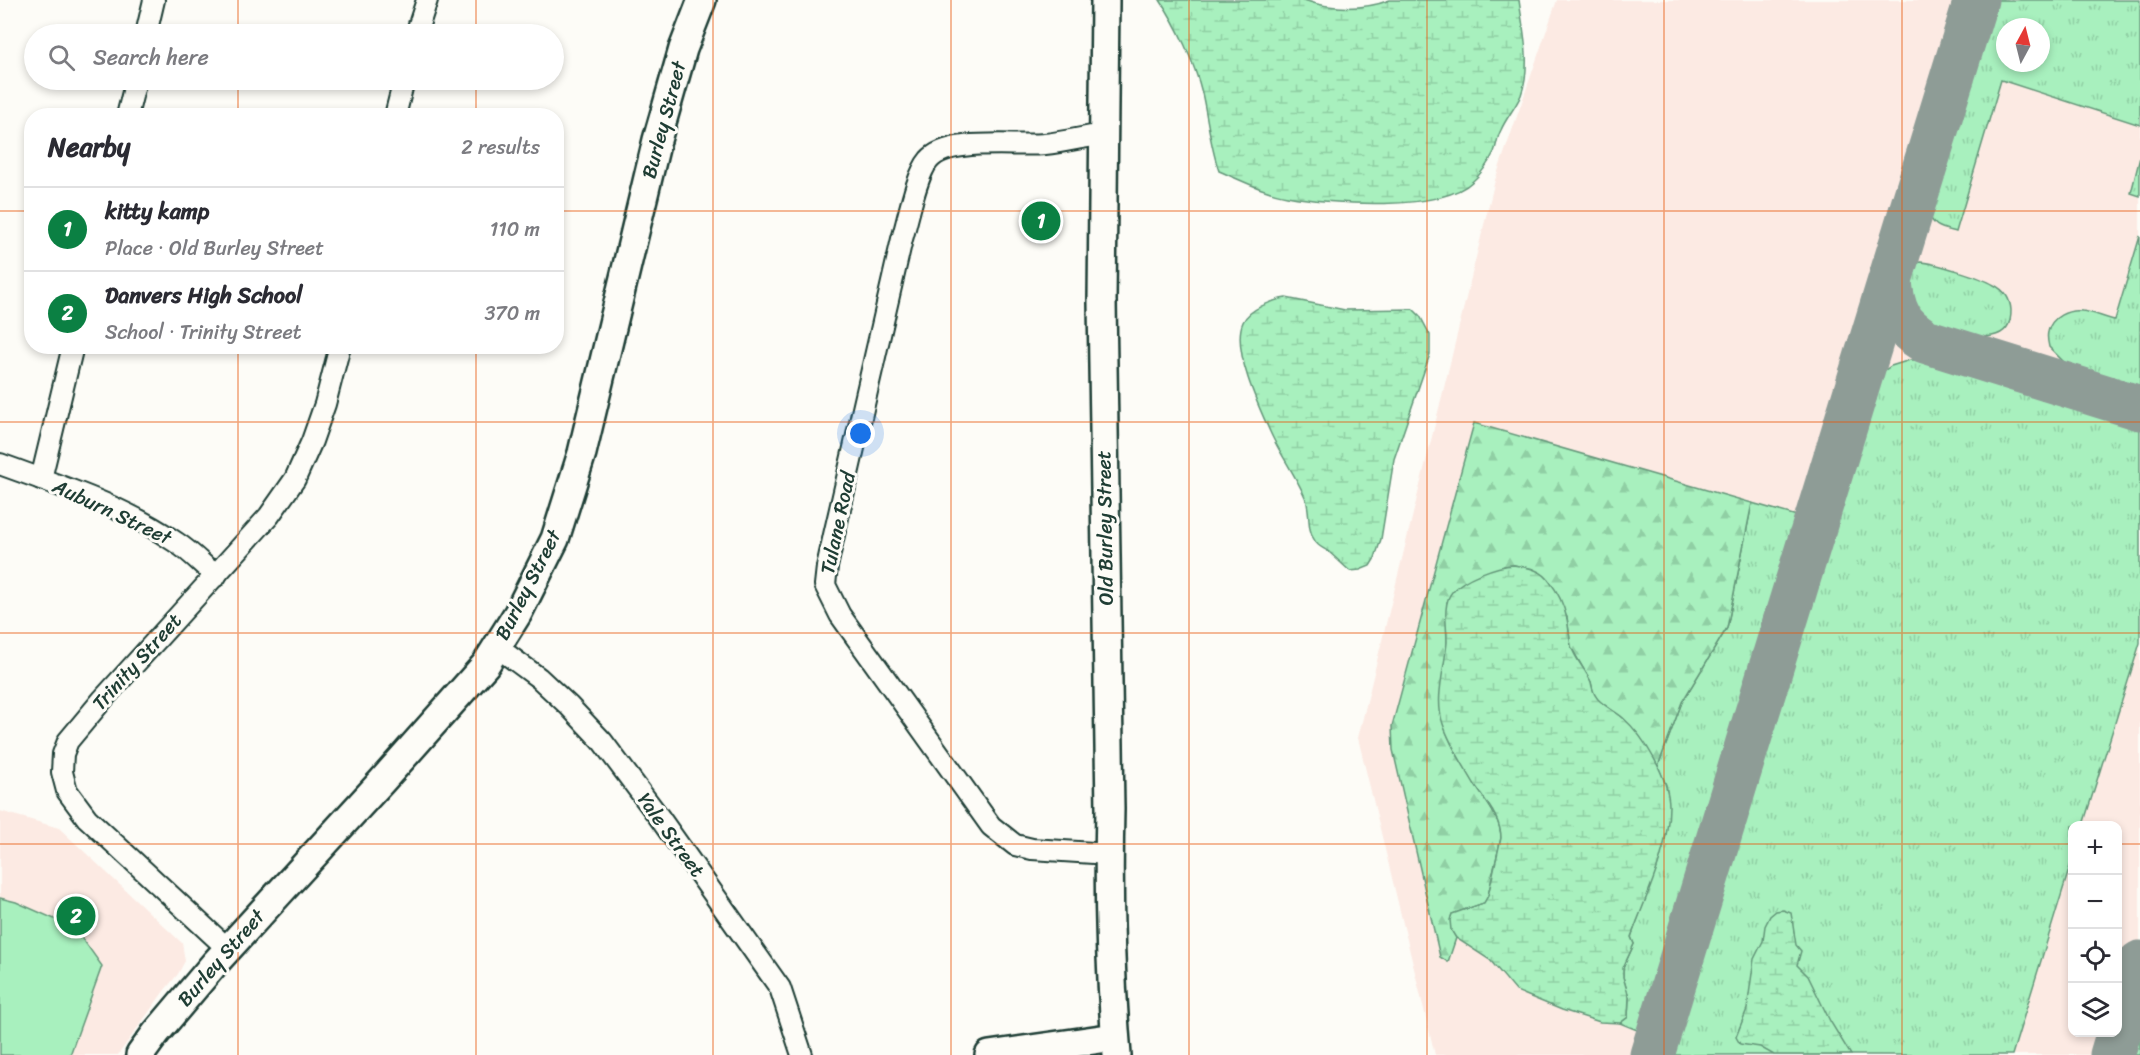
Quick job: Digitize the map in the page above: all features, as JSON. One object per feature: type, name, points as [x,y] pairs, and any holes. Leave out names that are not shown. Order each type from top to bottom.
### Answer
[{"type":"main road","name":"Burley Street","points":[[140,1055],[228,949],[486,664],[518,613],[555,539],[582,453],[657,140],[683,49],[702,0]]},
{"type":"main road","name":"Old Burley Street","points":[[1104,0],[1102,302],[1109,854],[1112,993],[1116,1046]]},
{"type":"main road","points":[[989,1055],[1116,1046]]},
{"type":"street","points":[[148,24],[154,0]]},
{"type":"street","points":[[419,24],[427,0]]},
{"type":"street","points":[[129,108],[134,90]]},
{"type":"street","points":[[397,108],[402,90]]},
{"type":"street","name":"Tulane Road","points":[[1104,134],[1045,144],[964,145],[943,150],[929,160],[914,198],[902,239],[834,535],[825,585],[840,615],[990,826],[1015,844],[1032,849],[1109,854]]},
{"type":"street","points":[[41,479],[71,354]]},
{"type":"street","name":"Trinity Street","points":[[228,949],[87,818],[67,791],[62,772],[63,754],[68,741],[103,699],[269,516],[295,479],[322,414],[338,354]]},
{"type":"street","name":"Auburn Street","points":[[0,464],[150,526],[179,544],[216,576]]},
{"type":"street","name":"Yale Street","points":[[497,646],[539,678],[569,706],[602,741],[638,789],[780,988],[802,1055]]},
{"type":"shaded area","points":[[1557,0],[2140,0],[2140,1055],[1435,1055],[1358,738],[1495,180]]},
{"type":"shaded area","points":[[0,811],[59,828],[182,943],[185,961],[178,974],[118,1055],[0,1055]]},
{"type":"green space","points":[[1160,0],[1304,0],[1325,6],[1347,8],[1369,6],[1390,0],[1519,0],[1526,48],[1524,83],[1521,95],[1503,126],[1488,163],[1473,181],[1457,191],[1436,198],[1384,204],[1330,202],[1278,194],[1219,171],[1195,70],[1179,33]]},
{"type":"green space","points":[[1993,0],[2140,0],[2140,125],[2001,80],[1956,232],[1935,224],[1928,211]]},
{"type":"green space","points":[[2140,157],[2140,196],[2131,193]]},
{"type":"green space","points":[[2140,236],[2140,388],[2069,367],[2049,347],[2048,335],[2056,318],[2071,311],[2086,312],[2115,320]]},
{"type":"green space","points":[[1920,262],[1969,274],[2001,289],[2008,298],[2011,310],[2010,321],[2006,329],[1992,336],[1974,336],[1947,329],[1922,318],[1910,305],[1906,287],[1910,271]]},
{"type":"green space","points":[[1286,298],[1345,310],[1413,309],[1420,316],[1430,335],[1430,354],[1394,459],[1381,539],[1370,566],[1360,570],[1350,571],[1318,545],[1312,536],[1305,497],[1276,444],[1248,379],[1241,348],[1240,334],[1243,322],[1250,313],[1262,306]]},
{"type":"green space","points":[[1918,360],[2140,428],[2140,643],[2084,821],[2068,821],[2068,873],[2012,1055],[1668,1055],[1878,375],[1891,366]]},
{"type":"green space","points":[[1474,423],[1752,503],[1727,628],[1682,702],[1658,766],[1637,733],[1623,718],[1598,700],[1591,682],[1571,647],[1567,617],[1534,569],[1514,565],[1504,566],[1447,602],[1447,643],[1441,713],[1443,722],[1455,750],[1495,816],[1501,838],[1488,896],[1484,903],[1452,914],[1451,926],[1456,938],[1448,962],[1440,957],[1393,750],[1392,726]]},
{"type":"green space","points":[[1752,503],[1797,516],[1642,1032],[1620,1023],[1628,1017],[1629,997],[1623,977],[1623,968],[1634,944],[1631,937],[1658,864],[1666,835],[1666,785],[1658,766],[1682,702],[1727,628]]},
{"type":"green space","points":[[1514,565],[1539,572],[1553,586],[1566,614],[1573,651],[1591,682],[1595,695],[1623,718],[1639,735],[1654,758],[1668,795],[1668,823],[1661,856],[1631,937],[1634,944],[1623,968],[1623,977],[1629,997],[1628,1017],[1620,1023],[1600,1022],[1562,1010],[1516,991],[1490,960],[1456,938],[1451,930],[1452,914],[1484,903],[1488,896],[1501,838],[1496,817],[1453,748],[1443,724],[1440,693],[1447,642],[1447,603],[1452,592],[1464,582],[1489,570]]},
{"type":"green space","points":[[0,898],[16,902],[75,928],[102,966],[70,1055],[0,1055]]},
{"type":"green space","points":[[1783,910],[1791,913],[1796,945],[1801,951],[1797,965],[1808,976],[1830,1021],[1851,1055],[1774,1055],[1760,1047],[1740,1044],[1736,1037],[1747,1009],[1754,959],[1763,941],[1765,926],[1770,916],[1776,911]]},
{"type":"green space","points":[[2140,1008],[2140,1055],[2126,1055]]},
{"type":"taxiway","points":[[1652,1055],[1976,0]]},
{"type":"taxiway","points":[[1890,282],[1893,302],[1899,317],[1909,329],[1925,341],[2140,408]]},
{"type":"taxiway","points":[[2112,1055],[2140,963]]},
{"type":"place","name":"kitty kamp","points":[[1041,221]]},
{"type":"place","name":"Danvers High School","points":[[76,916]]}]
